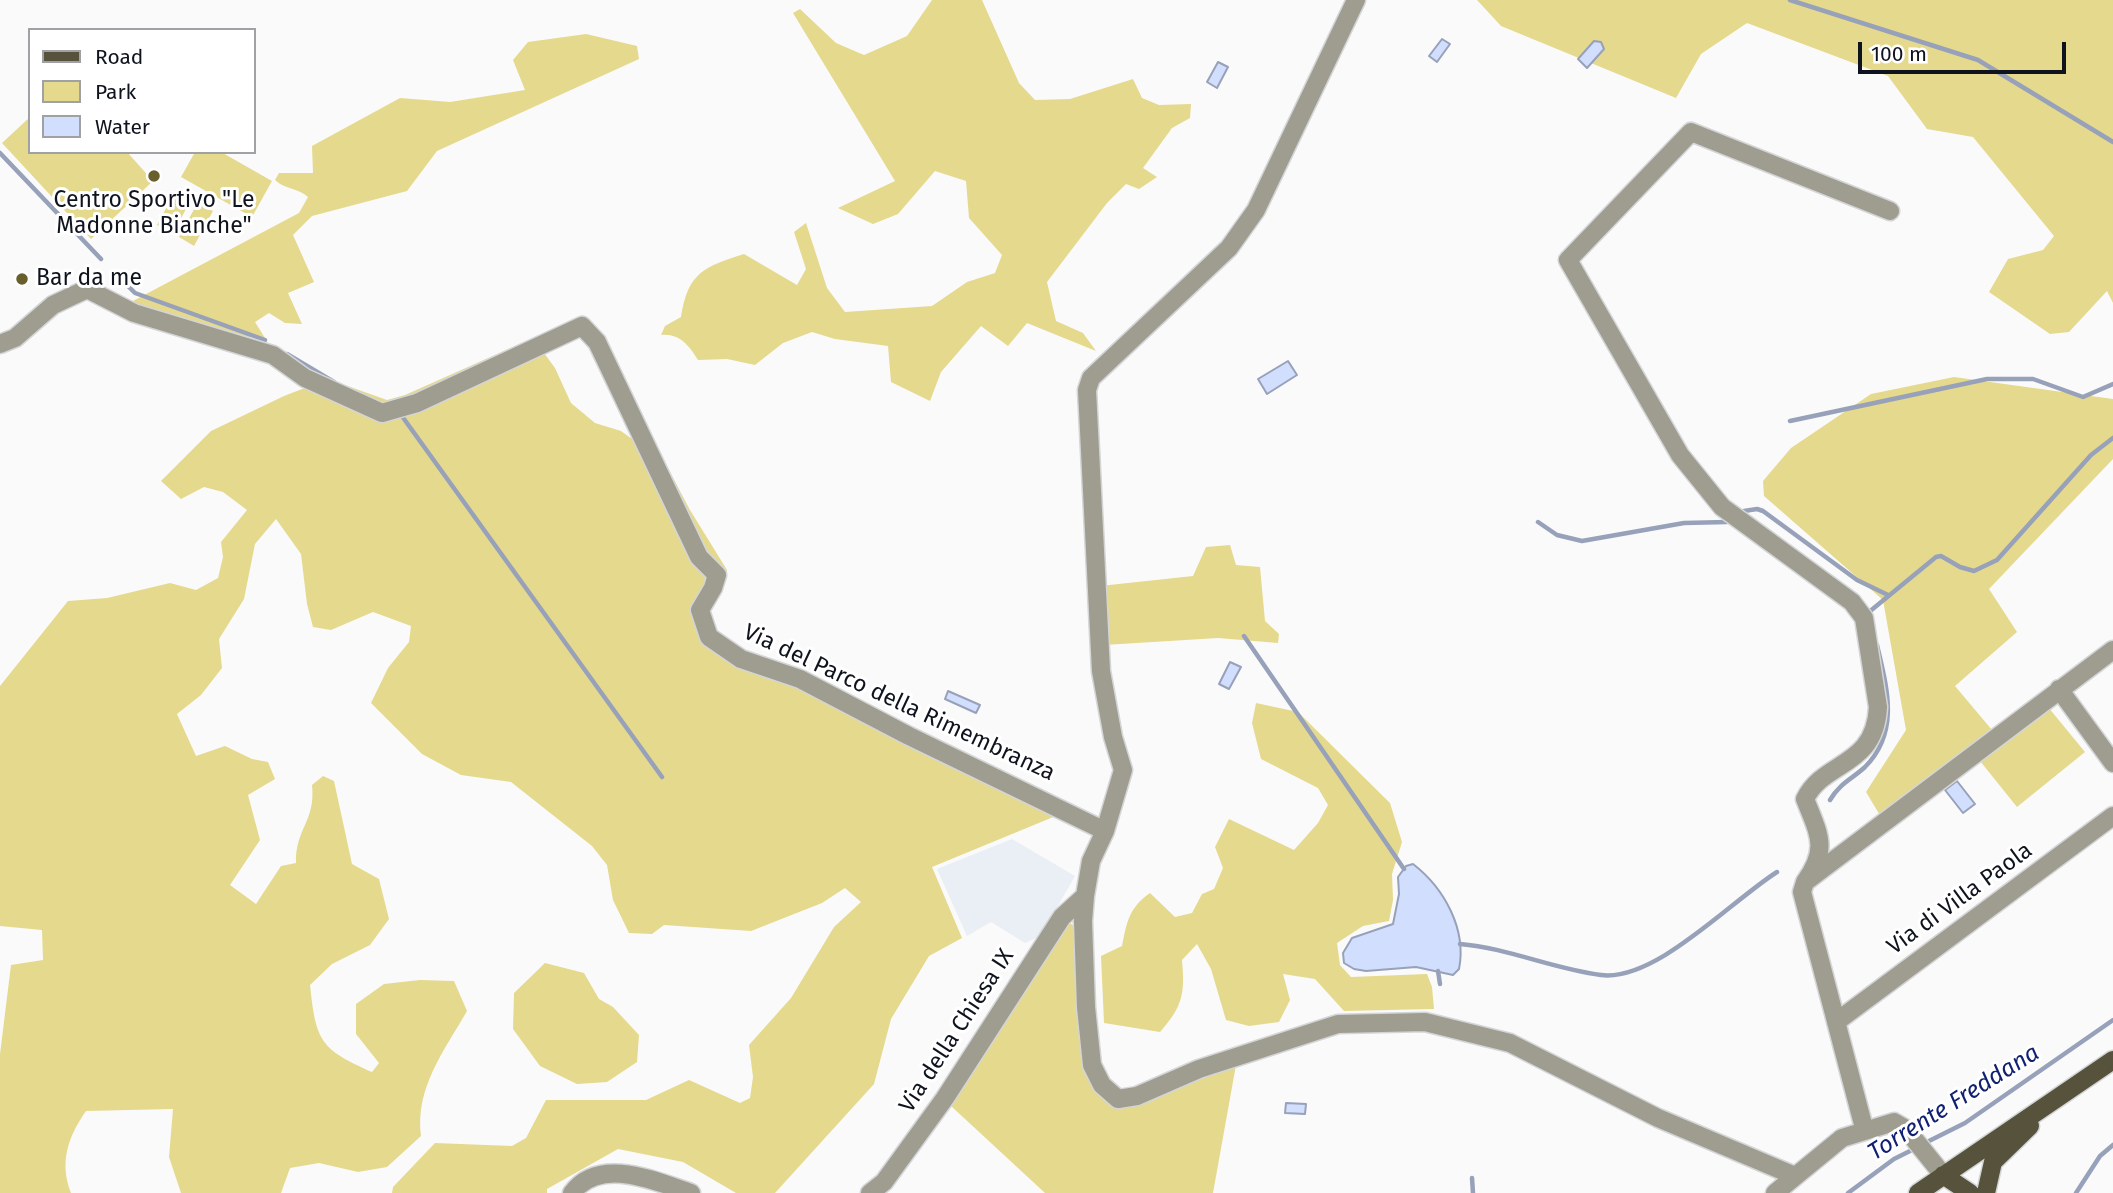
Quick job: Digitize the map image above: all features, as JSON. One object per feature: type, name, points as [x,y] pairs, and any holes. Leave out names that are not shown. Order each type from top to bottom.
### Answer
[{"type":"main road","points":[[1918,1193],[2113,1060]]},
{"type":"main road","points":[[1986,1193],[1993,1162],[2066,1091]]},
{"type":"main road","points":[[1940,1177],[1970,1193]]},
{"type":"street","points":[[1356,0],[1256,210],[1229,248],[1091,378],[1087,390],[1101,671],[1123,769],[1105,831],[1091,861],[1085,897],[1083,921],[1086,1007],[1092,1065],[1102,1085],[1118,1100],[1137,1096],[1199,1069],[1338,1024],[1425,1023],[1510,1042],[1658,1118],[1795,1177]]},
{"type":"street","points":[[1864,1128],[1802,892],[1805,882],[1819,861],[1822,848],[1805,799],[1810,788],[1859,754],[1877,721],[1878,707],[1864,618],[1852,602],[1722,507],[1680,455],[1567,260],[1691,132],[1890,211]]},
{"type":"street","name":"Via del Parco della Rimembranza","points":[[0,344],[15,338],[53,305],[87,289],[134,313],[274,355],[305,378],[382,413],[417,403],[582,326],[597,342],[699,558],[717,575],[713,588],[699,610],[709,637],[741,659],[800,679],[909,736],[1105,831]]},
{"type":"street","points":[[1805,882],[1856,847],[2113,650]]},
{"type":"street","points":[[2059,689],[2113,763]]},
{"type":"street","name":"Via di Villa Paola","points":[[1836,1022],[2113,816]]},
{"type":"street","name":"Via della Chiesa IX","points":[[870,1193],[884,1182],[945,1098],[1062,917],[1085,897]]},
{"type":"street","points":[[1775,1193],[1842,1138],[1864,1128],[1894,1122],[1906,1129],[1940,1177]]},
{"type":"street","points":[[572,1193],[600,1175],[630,1173],[691,1193]]},
{"type":"shaded area","points":[[1012,839],[1075,876],[1041,936],[1025,943],[991,922],[967,936],[937,869]]},
{"type":"green space","points":[[932,0],[982,0],[1019,83],[1035,100],[1070,99],[1133,79],[1142,98],[1159,105],[1191,104],[1190,118],[1172,128],[1143,168],[1157,177],[1139,189],[1126,184],[1107,203],[1047,282],[1056,321],[1083,333],[1096,351],[1027,323],[1008,346],[981,326],[941,372],[930,401],[891,382],[888,346],[835,339],[812,332],[783,343],[755,365],[727,359],[698,360],[683,341],[673,336],[661,335],[665,326],[681,317],[693,281],[718,263],[744,254],[797,285],[806,269],[794,232],[806,223],[827,288],[845,312],[932,306],[967,282],[995,273],[1002,255],[969,218],[966,181],[935,171],[898,214],[873,224],[838,208],[895,181],[793,13],[800,9],[836,43],[864,55],[907,36]]},
{"type":"green space","points":[[1477,0],[2113,0],[2113,303],[2107,291],[2069,332],[2050,334],[1989,292],[2008,259],[2043,250],[2054,236],[1973,137],[1927,129],[1888,76],[1747,23],[1701,54],[1676,98],[1501,26]]},
{"type":"green space","points":[[586,34],[637,46],[639,59],[437,151],[407,191],[312,216],[293,235],[314,282],[288,293],[302,324],[285,323],[269,313],[255,322],[265,338],[247,337],[131,302],[299,213],[308,197],[275,180],[279,173],[313,173],[312,146],[400,98],[450,102],[525,90],[513,60],[528,42]]},
{"type":"green space","points":[[28,119],[28,154],[129,154],[153,181],[91,239],[2,143]]},
{"type":"green space","points":[[194,154],[225,154],[272,181],[252,217],[181,177]]},
{"type":"green space","points":[[176,190],[192,198],[173,233],[157,225]]},
{"type":"green space","points":[[198,202],[213,211],[194,246],[179,237]]},
{"type":"green space","points":[[533,338],[555,368],[571,403],[595,423],[621,431],[639,444],[652,438],[690,510],[727,570],[711,609],[713,632],[736,649],[1063,813],[932,867],[962,938],[929,956],[891,1019],[874,1084],[775,1193],[736,1193],[683,1162],[618,1149],[547,1189],[547,1193],[392,1193],[393,1187],[435,1143],[512,1146],[526,1138],[546,1100],[646,1100],[689,1080],[740,1103],[750,1098],[753,1077],[749,1045],[791,998],[834,927],[861,902],[845,888],[822,903],[751,931],[664,925],[652,934],[629,933],[613,900],[607,865],[592,846],[511,782],[461,775],[422,754],[371,703],[388,668],[409,642],[411,626],[373,612],[331,630],[313,627],[307,604],[301,554],[276,519],[255,544],[244,599],[219,639],[222,668],[201,695],[177,714],[196,756],[225,746],[252,759],[268,762],[275,779],[248,795],[260,840],[230,885],[256,904],[281,866],[296,863],[299,842],[311,808],[312,785],[323,776],[334,781],[352,864],[379,879],[389,919],[370,945],[332,964],[310,985],[315,1019],[324,1041],[331,1049],[372,1072],[379,1063],[356,1034],[356,1004],[384,984],[420,980],[454,981],[467,1011],[433,1070],[427,1086],[420,1118],[421,1136],[387,1167],[358,1172],[319,1163],[290,1168],[281,1193],[181,1193],[169,1157],[173,1109],[86,1111],[74,1130],[67,1150],[67,1182],[71,1193],[0,1193],[0,1054],[11,965],[43,960],[42,930],[0,926],[0,686],[68,601],[107,598],[170,583],[196,590],[218,578],[223,557],[221,542],[247,510],[223,492],[204,487],[181,499],[161,481],[211,431],[284,396],[328,379],[387,400],[405,395]]},
{"type":"green space","points":[[1954,377],[2113,399],[2113,459],[1989,589],[2017,632],[1955,686],[1992,730],[1881,817],[1866,792],[1906,730],[1883,600],[1764,496],[1763,481],[1791,448],[1871,394]]},
{"type":"green space","points":[[1230,545],[1236,565],[1260,567],[1265,621],[1279,634],[1278,643],[1218,638],[1104,645],[1100,586],[1193,576],[1206,547]]},
{"type":"green space","points":[[1256,703],[1298,712],[1390,803],[1402,842],[1392,874],[1393,900],[1389,921],[1363,926],[1337,943],[1340,965],[1351,977],[1427,974],[1432,987],[1434,1009],[1344,1011],[1315,979],[1283,974],[1290,1000],[1279,1022],[1249,1026],[1226,1020],[1211,969],[1197,944],[1182,960],[1181,999],[1174,1014],[1160,1032],[1104,1023],[1101,956],[1122,946],[1130,916],[1137,904],[1150,893],[1175,917],[1192,913],[1202,894],[1214,889],[1223,868],[1215,847],[1229,819],[1294,850],[1318,823],[1328,805],[1318,788],[1261,759],[1252,723]]},
{"type":"green space","points":[[2048,707],[2085,752],[2017,807],[1980,761]]},
{"type":"green space","points":[[1069,922],[1076,928],[1090,1071],[1127,1106],[1137,1105],[1236,1065],[1213,1193],[1045,1193],[951,1106],[1019,992]]},
{"type":"green space","points":[[545,963],[584,973],[599,999],[613,1007],[639,1035],[637,1062],[607,1082],[577,1084],[540,1066],[513,1029],[514,993]]},
{"type":"water","points":[[1442,39],[1450,44],[1437,62],[1429,56]]},
{"type":"water","points":[[1594,41],[1601,42],[1604,49],[1587,68],[1578,59]]},
{"type":"water","points":[[1218,62],[1228,67],[1217,88],[1207,82]]},
{"type":"water","points":[[1288,361],[1297,375],[1267,394],[1258,379]]},
{"type":"water","points":[[1230,662],[1241,667],[1229,689],[1219,684]]},
{"type":"water","points":[[948,691],[980,705],[976,713],[945,699]]},
{"type":"water","points":[[1957,781],[1975,804],[1963,813],[1945,790]]},
{"type":"water","points":[[1413,864],[1434,885],[1451,910],[1460,939],[1459,969],[1453,975],[1416,967],[1366,971],[1354,969],[1344,963],[1343,953],[1352,938],[1393,924],[1399,894],[1398,877],[1406,866]]},
{"type":"water","points":[[1286,1103],[1306,1104],[1305,1114],[1285,1113]]},
{"type":"waterway","points":[[1790,0],[1978,60],[2113,142]]},
{"type":"waterway","points":[[0,153],[101,259]]},
{"type":"waterway","points":[[117,275],[135,293],[265,340]]},
{"type":"waterway","points":[[287,354],[334,382]]},
{"type":"waterway","points":[[1790,421],[1987,379],[2033,379],[2083,397],[2113,384]]},
{"type":"waterway","points":[[399,412],[662,777]]},
{"type":"waterway","points":[[1870,616],[1869,612],[1936,557],[1941,556],[1960,567],[1974,571],[1997,560],[2091,455],[2113,438]]},
{"type":"waterway","points":[[1744,511],[1763,511],[1857,580],[1888,595]]},
{"type":"waterway","points":[[1538,522],[1557,535],[1582,541],[1684,523],[1727,522]]},
{"type":"waterway","points":[[1244,636],[1404,869]]},
{"type":"waterway","points":[[1830,800],[1842,785],[1865,767],[1883,739],[1887,724],[1887,693],[1877,645]]},
{"type":"waterway","points":[[1460,944],[1496,950],[1583,972],[1622,974],[1645,966],[1668,953],[1777,872]]},
{"type":"waterway","points":[[1438,971],[1440,984]]},
{"type":"waterway","name":"Torrente Freddana","points":[[1923,1144],[1965,1123],[2113,1020]]},
{"type":"waterway","points":[[2076,1193],[2100,1156],[2113,1145]]},
{"type":"waterway","name":"Torrente Freddana","points":[[1848,1193],[1894,1159],[1916,1148]]},
{"type":"waterway","points":[[1472,1178],[1473,1193]]},
{"type":"place","name":"Centro Sportivo \"Le Madonne Bianche\"","points":[[154,176]]},
{"type":"place","name":"Bar da me","points":[[22,279]]}]
